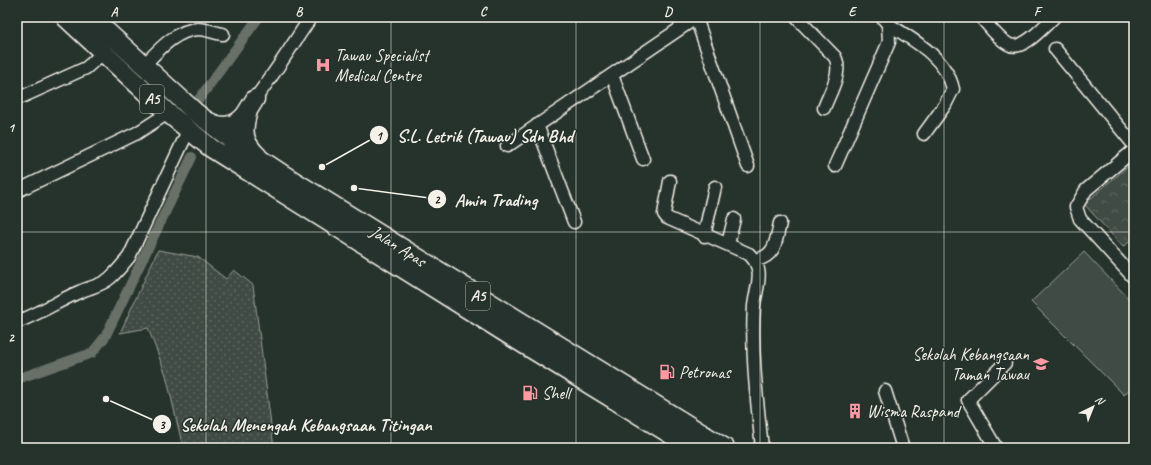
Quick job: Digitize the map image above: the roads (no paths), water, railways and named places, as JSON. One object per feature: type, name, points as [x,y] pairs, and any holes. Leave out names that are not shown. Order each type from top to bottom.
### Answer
[{"type":"highway","name":"Jalan Apas","points":[[65,17],[188,131],[247,171],[512,338],[693,448]]},
{"type":"highway","name":"Jalan Apas","points":[[91,17],[194,111],[234,142],[284,175],[725,448]]},
{"type":"highway","points":[[247,171],[236,154],[234,142],[236,132],[255,99]]},
{"type":"street","points":[[194,111],[214,121],[224,123],[235,120],[255,99],[266,84],[310,17]]},
{"type":"street","points":[[796,17],[835,57],[838,64],[838,71],[824,108]]},
{"type":"street","points":[[981,17],[1003,41],[1009,45],[1016,46],[1027,41],[1054,17]]},
{"type":"street","points":[[507,146],[696,18],[748,166]]},
{"type":"street","points":[[885,20],[933,56],[951,80],[953,89],[924,134]]},
{"type":"street","points":[[835,166],[889,42],[885,20]]},
{"type":"street","points":[[144,65],[166,43],[179,35],[198,29],[223,34]]},
{"type":"street","points":[[1055,49],[1134,145]]},
{"type":"street","points":[[17,99],[86,68],[103,53]]},
{"type":"street","points":[[612,74],[643,159]]},
{"type":"street","points":[[255,99],[248,123],[247,135],[252,147],[284,175]]},
{"type":"street","points":[[17,191],[137,133],[168,113]]},
{"type":"street","points":[[537,125],[574,222]]},
{"type":"street","points":[[17,322],[42,312],[78,292],[98,286],[110,278],[119,269],[129,257],[188,131]]},
{"type":"street","points":[[1134,150],[1086,190],[1076,207],[1080,219],[1134,278]]},
{"type":"street","points":[[670,181],[664,214],[671,221],[704,236],[728,244],[749,254],[756,260],[759,270],[754,306],[755,379],[762,448]]},
{"type":"street","points":[[704,236],[715,187]]},
{"type":"street","points":[[728,244],[734,219]]},
{"type":"street","points":[[756,260],[769,256],[774,250],[780,223]]},
{"type":"street","points":[[996,448],[968,400],[1005,363]]},
{"type":"street","points":[[885,391],[903,448]]},
{"type":"waterway","points":[[199,99],[259,17]]},
{"type":"waterway","points":[[17,379],[92,353],[105,337],[192,157]]},
{"type":"place","name":"Tawau Specialist Medical Centre","points":[[323,65]]},
{"type":"place","name":"S.L. Letrik (Tawau) Sdn Bhd","points":[[322,167]]},
{"type":"place","name":"Amin Trading","points":[[354,188]]},
{"type":"place","name":"Sekolah Kebangsaan Taman Tawau","points":[[1041,364]]},
{"type":"place","name":"Petronas","points":[[667,372]]},
{"type":"place","name":"Shell","points":[[530,393]]},
{"type":"place","name":"Sekolah Menengah Kebangsaan Titingan","points":[[106,399]]},
{"type":"place","name":"Wisma Raspand","points":[[855,411]]}]
